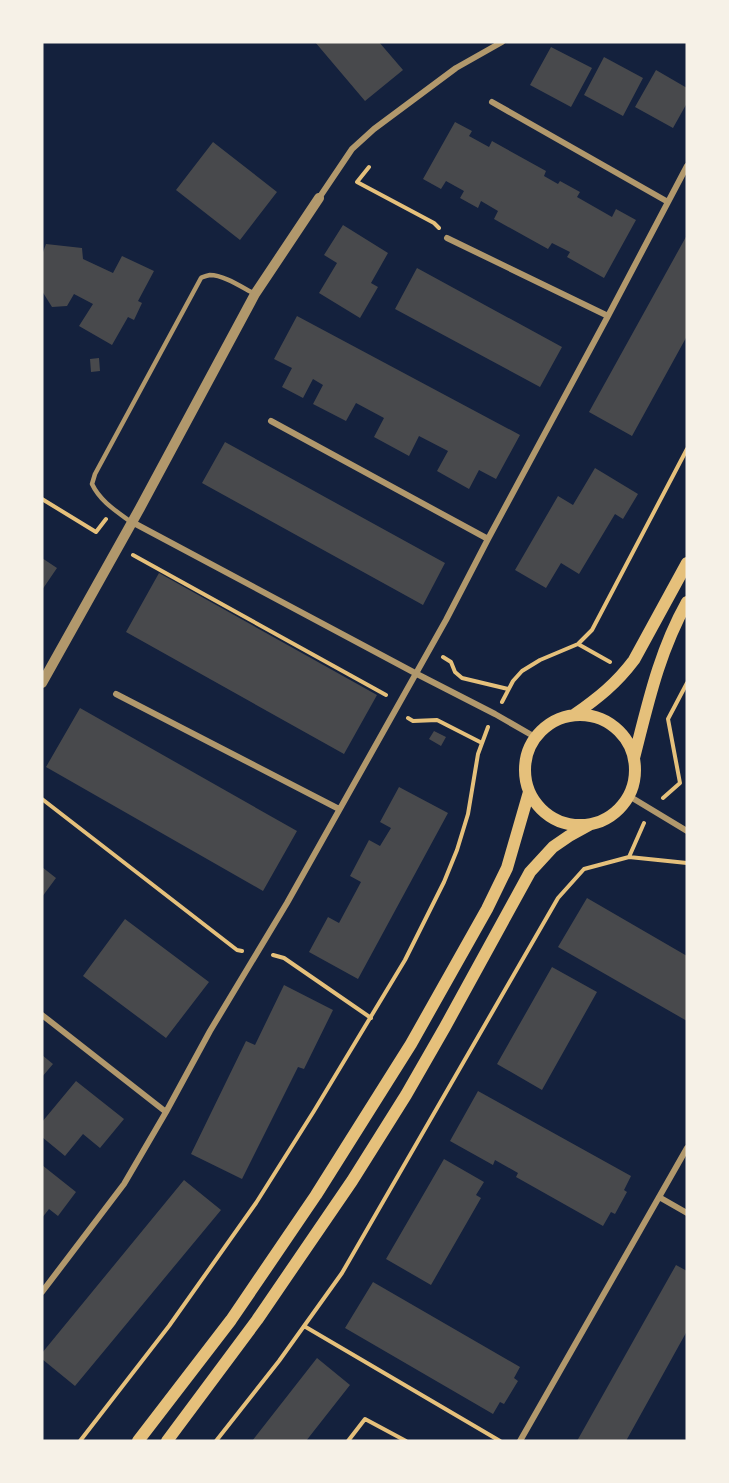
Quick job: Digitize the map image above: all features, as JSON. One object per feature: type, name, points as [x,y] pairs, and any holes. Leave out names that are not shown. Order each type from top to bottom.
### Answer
[{"type":"main road","points":[[574,715],[604,694],[626,671],[687,563]]},
{"type":"main road","points":[[634,759],[653,681],[674,625],[687,602]]},
{"type":"main road","points":[[167,1441],[257,1320],[352,1180],[446,1027],[530,872],[549,850],[569,836],[612,815],[629,796],[635,772],[634,759],[625,738],[608,722],[586,715],[563,717],[543,729],[535,737],[525,764],[526,783],[534,801],[549,816],[568,824],[589,825]]},
{"type":"main road","points":[[138,1441],[237,1310],[316,1195],[411,1044],[487,909],[507,868],[529,792]]},
{"type":"street","points":[[42,684],[255,294],[352,149],[374,129],[456,68],[502,42]]},
{"type":"street","points":[[492,102],[668,202]]},
{"type":"street","points":[[42,1292],[124,1184],[210,1031],[258,952],[446,620],[687,166]]},
{"type":"street","points":[[447,238],[608,316]]},
{"type":"street","points":[[271,421],[488,539]]},
{"type":"street","points":[[132,522],[535,737]]},
{"type":"street","points":[[116,694],[339,809]]},
{"type":"street","points":[[629,796],[687,831]]},
{"type":"street","points":[[42,1015],[166,1112]]},
{"type":"street","points":[[520,1441],[687,1148]]},
{"type":"street","points":[[658,1197],[687,1213]]},
{"type":"lane","points":[[132,522],[97,494],[92,484],[94,474],[201,278],[210,275],[220,277],[255,294]]},
{"type":"path","points":[[369,168],[357,182],[434,223],[447,238]]},
{"type":"path","points":[[80,1441],[169,1326],[256,1203],[314,1112],[405,960],[449,872],[468,814],[478,754],[495,714],[513,681],[522,671],[540,660],[578,644],[592,630],[687,449]]},
{"type":"path","points":[[42,499],[96,532],[113,509]]},
{"type":"path","points":[[118,547],[392,698],[394,711],[413,721],[437,720],[482,743]]},
{"type":"path","points":[[578,644],[626,671]]},
{"type":"path","points":[[628,857],[651,809],[680,783],[668,719],[687,683]]},
{"type":"path","points":[[42,799],[237,950],[284,958],[371,1018]]},
{"type":"path","points":[[216,1441],[342,1273],[558,898],[584,869],[628,857],[687,863]]},
{"type":"path","points":[[304,1326],[500,1441]]},
{"type":"path","points":[[348,1441],[365,1419],[406,1441]]},
{"type":"building","points":[[315,42],[379,42],[403,70],[365,101]]},
{"type":"building","points":[[551,47],[592,68],[571,107],[530,85]]},
{"type":"building","points":[[604,57],[643,78],[623,116],[584,95]]},
{"type":"building","points":[[656,70],[687,88],[687,103],[673,128],[635,107]]},
{"type":"building","points":[[455,122],[472,131],[469,136],[489,147],[492,141],[546,171],[544,176],[558,184],[560,181],[580,192],[577,197],[612,217],[616,209],[636,220],[604,278],[567,257],[570,252],[552,243],[548,249],[494,219],[498,211],[481,201],[478,208],[460,198],[464,191],[446,181],[441,189],[423,179]]},
{"type":"building","points":[[213,142],[277,192],[240,240],[176,190]]},
{"type":"building","points":[[343,225],[388,253],[371,283],[378,287],[360,318],[319,293],[337,263],[324,255]]},
{"type":"building","points":[[687,235],[687,336],[632,436],[589,412]]},
{"type":"building","points":[[46,244],[82,248],[83,259],[113,273],[122,256],[154,271],[138,301],[142,303],[134,320],[128,317],[112,345],[79,326],[93,304],[74,294],[67,306],[52,307],[42,291],[42,255]]},
{"type":"building","points":[[417,268],[562,347],[540,387],[395,309]]},
{"type":"building","points":[[297,316],[520,435],[496,479],[479,470],[469,489],[437,471],[448,451],[419,436],[409,456],[374,437],[384,418],[356,403],[346,421],[313,404],[323,385],[313,379],[303,398],[282,387],[292,368],[274,359]]},
{"type":"building","points":[[99,358],[100,371],[91,372],[90,359]]},
{"type":"building","points":[[225,442],[445,563],[423,605],[202,483]]},
{"type":"building","points":[[595,468],[638,494],[623,519],[615,514],[579,574],[561,563],[546,588],[515,570],[558,496],[573,505]]},
{"type":"building","points":[[42,558],[57,568],[42,590]]},
{"type":"building","points":[[159,573],[377,695],[344,754],[126,632]]},
{"type":"building","points":[[80,708],[297,831],[263,891],[46,767]]},
{"type":"building","points":[[434,731],[446,737],[441,746],[429,739]]},
{"type":"building","points":[[399,787],[448,813],[358,979],[309,952],[328,917],[339,923],[361,882],[350,876],[369,840],[380,846],[391,828],[380,822]]},
{"type":"building","points":[[42,867],[56,878],[42,897]]},
{"type":"building","points":[[587,898],[687,956],[687,1021],[558,947]]},
{"type":"building","points":[[125,919],[209,982],[166,1038],[83,976]]},
{"type":"building","points":[[552,967],[597,992],[542,1090],[497,1064]]},
{"type":"building","points":[[284,985],[333,1010],[304,1069],[298,1067],[242,1179],[191,1154],[246,1041],[255,1045]]},
{"type":"building","points":[[42,1055],[53,1064],[42,1077]]},
{"type":"building","points":[[76,1081],[124,1119],[100,1148],[83,1134],[65,1156],[42,1137],[42,1122]]},
{"type":"building","points":[[478,1091],[631,1176],[624,1190],[627,1192],[615,1214],[611,1212],[603,1226],[516,1177],[518,1173],[495,1160],[493,1165],[450,1141]]},
{"type":"building","points":[[444,1159],[484,1182],[476,1195],[481,1198],[431,1285],[386,1259]]},
{"type":"building","points":[[42,1165],[76,1192],[58,1216],[49,1209],[42,1218]]},
{"type":"building","points":[[184,1180],[221,1210],[75,1386],[42,1359],[42,1353]]},
{"type":"building","points":[[676,1265],[687,1271],[687,1331],[626,1441],[577,1441]]},
{"type":"building","points":[[373,1282],[520,1367],[514,1378],[518,1381],[504,1404],[500,1402],[493,1414],[345,1328]]},
{"type":"building","points":[[317,1358],[350,1385],[306,1441],[252,1441]]}]
